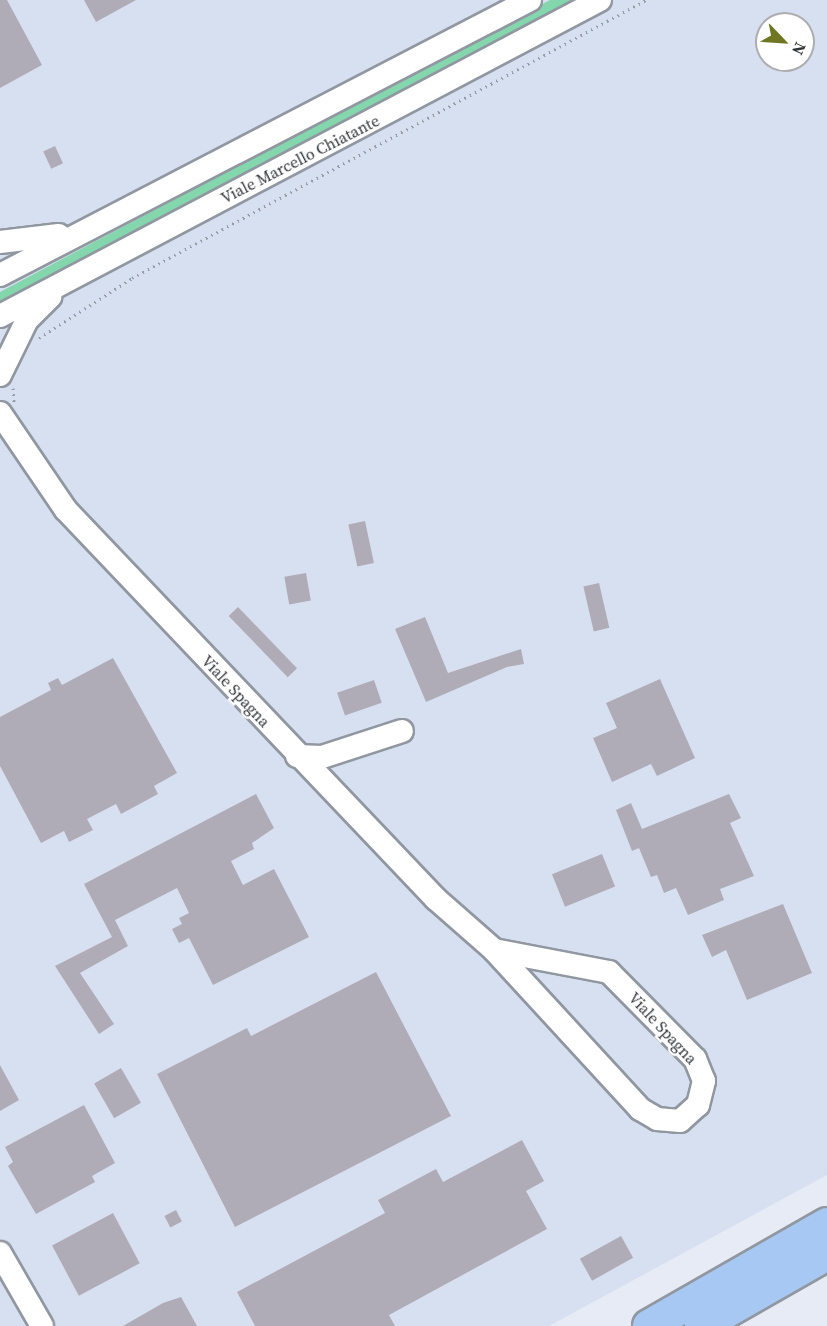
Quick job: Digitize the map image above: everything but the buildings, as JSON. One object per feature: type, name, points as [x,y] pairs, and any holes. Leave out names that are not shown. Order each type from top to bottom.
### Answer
[{"type":"highway","points":[[649,1326],[827,1224]]},
{"type":"highway","points":[[700,1326],[827,1254]]},
{"type":"street","name":"Viale Marcello Chiatante","points":[[0,275],[81,230],[361,90],[530,0]]},
{"type":"street","name":"Viale Marcello Chiatante","points":[[0,316],[600,0]]},
{"type":"street","points":[[0,242],[38,240],[81,230]]},
{"type":"street","points":[[8,377],[27,320],[67,280]]},
{"type":"street","name":"Viale Spagna","points":[[1,414],[66,510],[297,756],[436,899],[494,950],[640,1109],[657,1119],[680,1120],[698,1105],[704,1081],[695,1059],[609,972],[494,950]]},
{"type":"street","points":[[297,756],[322,757],[402,731]]},
{"type":"street","points":[[0,1253],[42,1326]]},
{"type":"path","points":[[34,342],[132,278],[646,0]]},
{"type":"path","points":[[1,414],[14,409],[8,377]]},
{"type":"shaded area","points":[[0,0],[827,0],[827,1175],[549,1326],[0,1326]]},
{"type":"green space","points":[[550,0],[572,0],[0,307],[0,292]]}]
